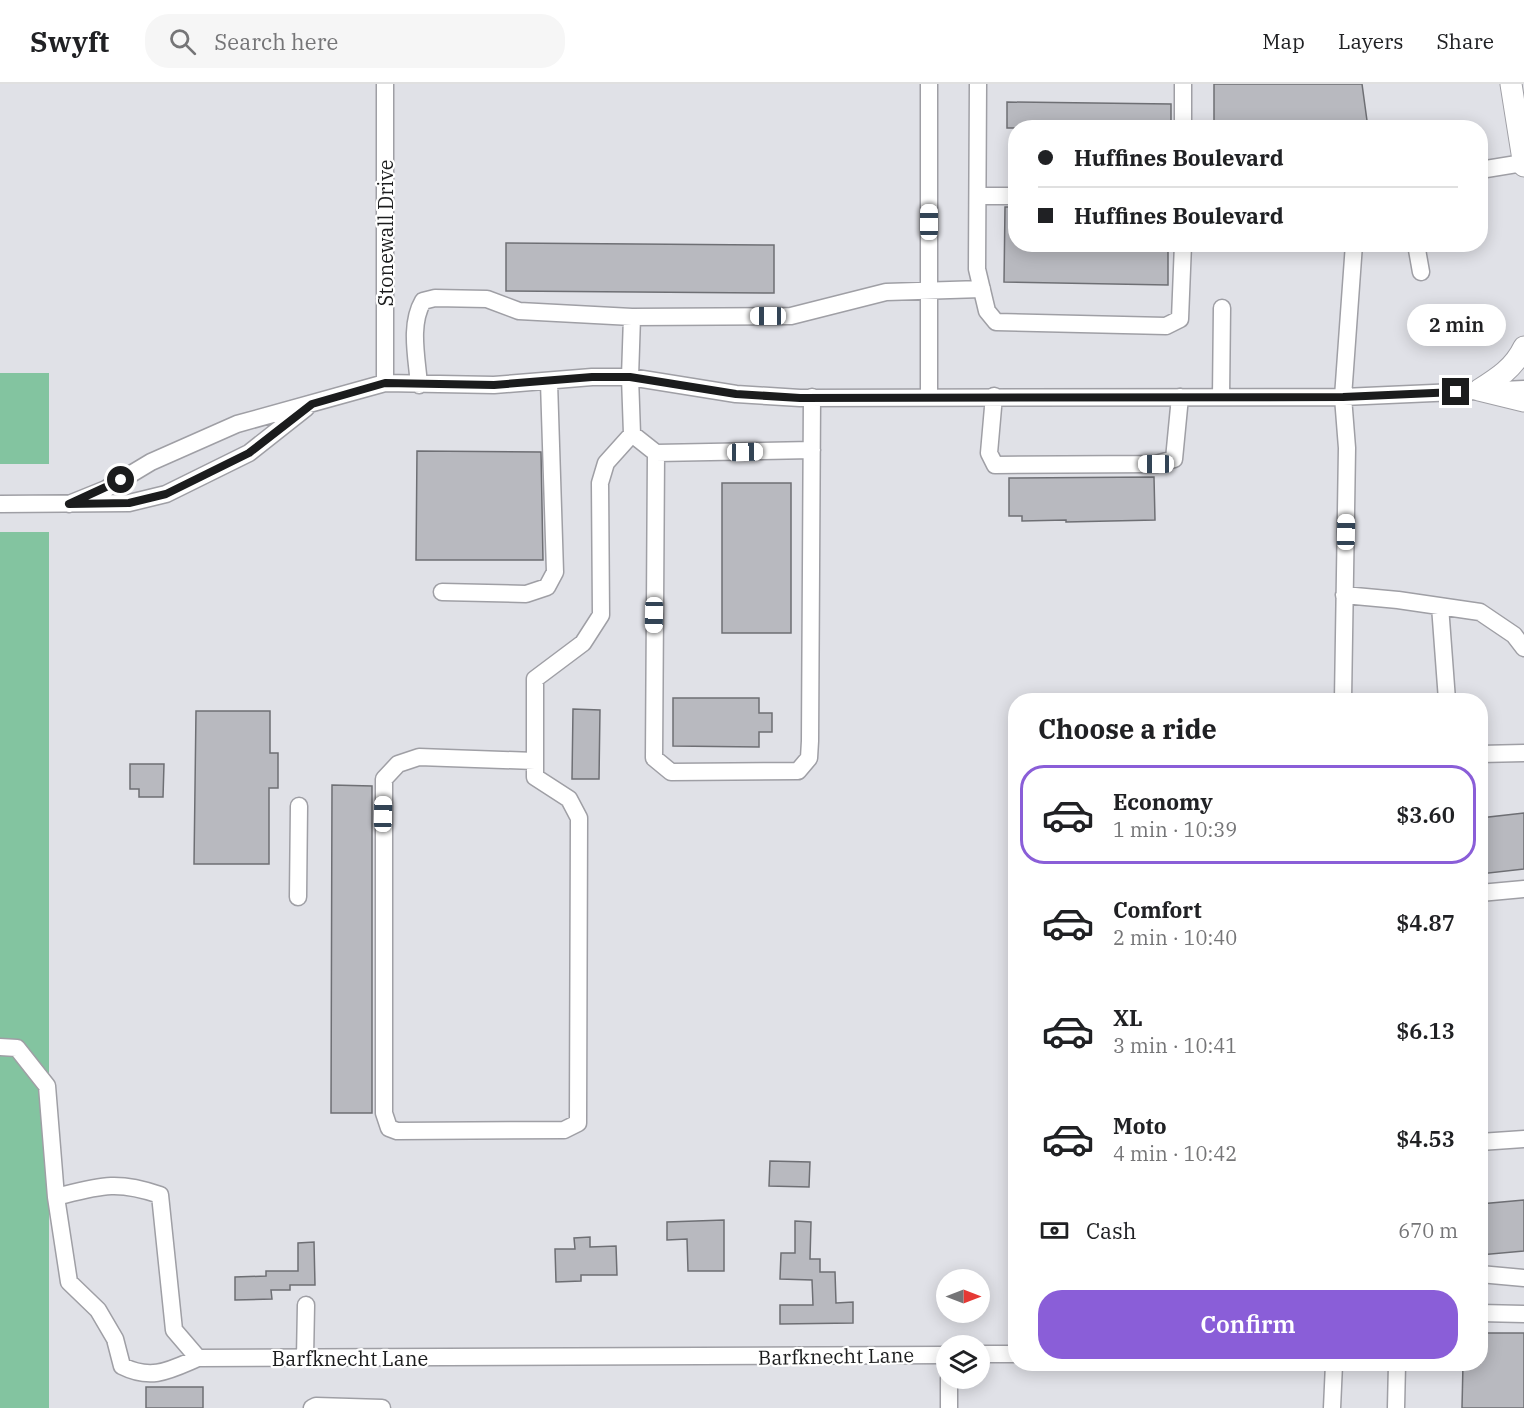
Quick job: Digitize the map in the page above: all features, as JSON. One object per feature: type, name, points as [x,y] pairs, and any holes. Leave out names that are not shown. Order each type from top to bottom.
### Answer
[{"type":"main road","points":[[1511,84],[1524,164]]},
{"type":"main road","points":[[1479,390],[1505,373],[1517,361],[1524,347]]},
{"type":"main road","points":[[1479,390],[1524,401]]},
{"type":"street","name":"Stonewall Drive","points":[[385,84],[385,383]]},
{"type":"street","points":[[928,84],[930,396]]},
{"type":"street","points":[[978,84],[977,269],[987,311],[996,322],[1166,326],[1180,319],[1183,252]]},
{"type":"street","points":[[1184,84],[1184,120]]},
{"type":"street","points":[[1488,169],[1524,164]]},
{"type":"street","points":[[978,196],[1008,196]]},
{"type":"street","points":[[1343,693],[1347,448],[1343,397],[1353,252]]},
{"type":"street","points":[[1417,252],[1421,272]]},
{"type":"street","points":[[419,385],[415,338],[417,311],[423,301],[435,298],[487,299],[519,310],[632,316],[791,315],[886,292],[982,289]]},
{"type":"street","points":[[1221,397],[1222,308]]},
{"type":"street","points":[[535,761],[418,757],[398,764],[384,779],[384,1113],[389,1128],[397,1131],[564,1130],[578,1123],[579,818],[569,799],[535,777],[535,761],[535,679],[583,643],[601,615],[601,471],[632,434],[630,377],[632,316]]},
{"type":"street","points":[[69,504],[106,489],[151,462],[237,424],[385,383],[419,385],[549,382],[592,377],[630,377],[736,394],[812,397],[1343,397],[1524,389]]},
{"type":"street","points":[[442,592],[526,594],[547,587],[555,572],[549,382]]},
{"type":"street","points":[[994,396],[989,453],[995,465],[1156,464],[1174,459],[1180,397]]},
{"type":"street","points":[[656,453],[654,758],[671,772],[798,771],[809,758],[810,741],[812,397]]},
{"type":"street","points":[[0,504],[129,503],[166,494],[249,453],[312,404]]},
{"type":"street","points":[[632,434],[656,453],[812,450]]},
{"type":"street","points":[[1344,595],[1480,612],[1514,635],[1524,648]]},
{"type":"street","points":[[1440,606],[1446,693]]},
{"type":"street","points":[[1488,754],[1524,753]]},
{"type":"street","points":[[298,897],[299,806]]},
{"type":"street","points":[[1488,892],[1524,889]]},
{"type":"street","name":"Barfknecht Lane","points":[[0,1047],[17,1048],[46,1086],[56,1197],[69,1282],[98,1310],[115,1339],[122,1366],[140,1374],[164,1372],[198,1358],[936,1355]]},
{"type":"street","points":[[1488,1141],[1524,1139]]},
{"type":"street","points":[[56,1197],[112,1184],[134,1186],[160,1195],[174,1330],[198,1358]]},
{"type":"street","points":[[1488,1275],[1524,1278]]},
{"type":"street","points":[[305,1358],[306,1305]]},
{"type":"street","points":[[1488,1313],[1524,1314]]},
{"type":"street","points":[[990,1354],[1008,1354]]},
{"type":"street","points":[[1332,1408],[1334,1371]]},
{"type":"street","points":[[1396,1408],[1397,1371]]},
{"type":"street","points":[[949,1389],[949,1408]]},
{"type":"street","points":[[312,1408],[316,1406],[382,1408]]},
{"type":"green space","points":[[0,373],[49,373],[49,464],[0,464]]},
{"type":"green space","points":[[0,532],[49,532],[49,1408],[0,1408]]},
{"type":"building","points":[[1214,84],[1362,84],[1367,120],[1214,120]]},
{"type":"building","points":[[1007,102],[1171,104],[1171,120],[1008,120],[1007,128]]},
{"type":"building","points":[[1005,207],[1008,207],[1008,252],[1168,252],[1168,285],[1004,282]]},
{"type":"building","points":[[506,243],[774,245],[774,293],[506,291]]},
{"type":"building","points":[[417,451],[541,452],[543,560],[416,560]]},
{"type":"building","points":[[1154,477],[1155,520],[1022,521],[1022,516],[1009,516],[1009,478]]},
{"type":"building","points":[[722,483],[791,483],[791,633],[722,633]]},
{"type":"building","points":[[673,698],[759,698],[759,713],[772,713],[772,732],[759,732],[759,747],[673,746]]},
{"type":"building","points":[[573,709],[600,710],[599,779],[572,779]]},
{"type":"building","points":[[196,711],[270,711],[270,753],[278,753],[278,788],[269,788],[269,864],[194,864]]},
{"type":"building","points":[[130,764],[164,764],[163,797],[139,797],[139,789],[130,789]]},
{"type":"building","points":[[332,785],[372,786],[372,1113],[331,1113]]},
{"type":"building","points":[[1524,813],[1524,869],[1488,873],[1488,817]]},
{"type":"building","points":[[770,1161],[810,1162],[809,1187],[769,1186]]},
{"type":"building","points":[[1524,1200],[1524,1251],[1488,1254],[1488,1203]]},
{"type":"building","points":[[724,1220],[724,1271],[688,1271],[687,1239],[667,1240],[667,1222]]},
{"type":"building","points":[[795,1221],[811,1222],[810,1259],[820,1259],[820,1272],[835,1272],[836,1303],[853,1302],[853,1323],[780,1324],[780,1305],[813,1305],[812,1280],[780,1279],[781,1253],[795,1253]]},
{"type":"building","points":[[590,1237],[590,1247],[616,1246],[617,1275],[581,1275],[581,1281],[556,1282],[555,1249],[575,1249],[574,1238]]},
{"type":"building","points":[[314,1242],[315,1285],[290,1285],[290,1290],[271,1290],[272,1299],[235,1300],[235,1277],[266,1276],[266,1271],[298,1271],[298,1243]]},
{"type":"building","points":[[1488,1333],[1524,1333],[1524,1408],[1462,1408],[1463,1371],[1488,1371]]},
{"type":"building","points":[[146,1387],[203,1387],[203,1408],[146,1408]]},
{"type":"route","points":[[121,480],[106,489],[69,504],[129,503],[166,494],[249,453],[312,404],[385,383],[494,385],[592,377],[630,377],[736,394],[800,398],[1343,397],[1456,392]]}]
